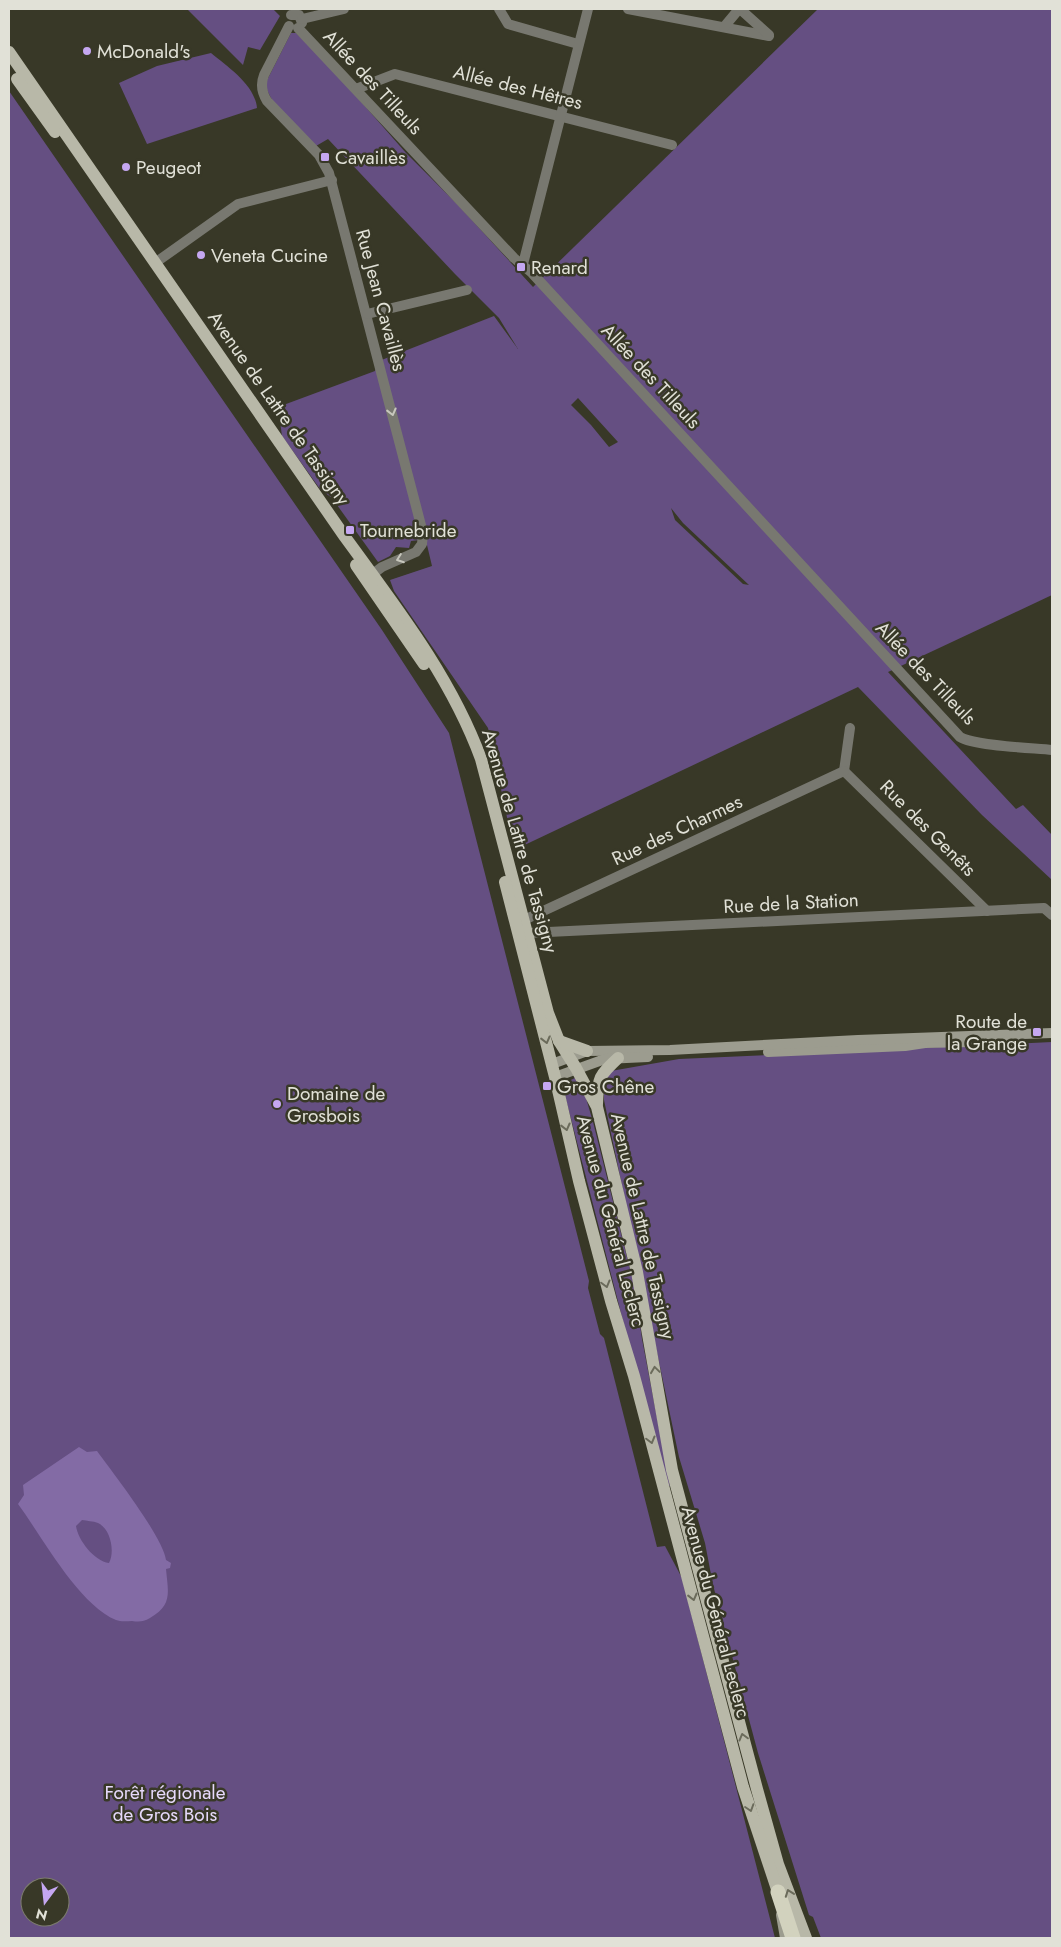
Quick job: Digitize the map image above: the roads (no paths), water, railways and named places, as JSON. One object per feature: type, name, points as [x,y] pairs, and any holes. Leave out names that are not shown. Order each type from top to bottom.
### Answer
[{"type":"highway","points":[[778,1892],[792,1938]]},
{"type":"main road","name":"Avenue de Lattre de Tassigny","points":[[9,52],[369,577],[431,659],[472,734],[481,759],[548,1013],[559,1041],[597,1107],[637,1272],[672,1470],[731,1694]]},
{"type":"main road","points":[[9,66],[369,577]]},
{"type":"main road","name":"Avenue du Général Leclerc","points":[[369,577],[433,677],[470,748],[552,1064],[579,1181],[610,1301],[634,1376],[736,1759],[778,1892]]},
{"type":"main road","points":[[555,1077],[618,1054],[858,1040],[1052,1033]]},
{"type":"main road","points":[[559,1041],[587,1051],[618,1054],[734,1052],[905,1046],[925,1043],[1052,1040]]},
{"type":"main road","points":[[552,1064],[587,1051]]},
{"type":"main road","points":[[597,1107],[597,1088],[601,1076],[618,1054]]},
{"type":"main road","name":"Avenue du Général Leclerc","points":[[731,1694],[778,1864],[806,1938]]},
{"type":"main road","points":[[778,1892],[785,1938]]},
{"type":"street","points":[[290,12],[297,14],[296,24],[344,9]]},
{"type":"street","points":[[499,9],[508,24],[578,44]]},
{"type":"street","points":[[523,264],[559,116],[588,9]]},
{"type":"street","points":[[628,9],[769,36],[739,9],[724,27]]},
{"type":"street","name":"Allée des Tilleuls","points":[[296,24],[514,258],[523,264],[960,737],[967,741],[980,743],[1052,750]]},
{"type":"street","name":"Rue Jean Cavaillès","points":[[296,24],[264,75],[262,91],[270,104],[320,155],[332,180],[423,533],[422,544],[416,552],[392,562],[369,577]]},
{"type":"street","name":"Allée des Hêtres","points":[[356,89],[395,74],[672,145]]},
{"type":"street","points":[[155,263],[238,204],[332,180]]},
{"type":"street","points":[[367,314],[467,290]]},
{"type":"street","points":[[844,771],[850,728]]},
{"type":"street","name":"Rue des Charmes","points":[[526,926],[844,771]]},
{"type":"street","name":"Rue des Genêts","points":[[844,771],[987,911]]},
{"type":"street","name":"Rue de la Station","points":[[526,926],[1044,908],[1052,915]]},
{"type":"place","name":"McDonald's","points":[[87,51]]},
{"type":"place","name":"Cavaillès","points":[[325,157]]},
{"type":"place","name":"Peugeot","points":[[126,167]]},
{"type":"place","name":"Veneta Cucine","points":[[201,255]]},
{"type":"place","name":"Renard","points":[[521,267]]},
{"type":"place","name":"Tournebride","points":[[350,530]]},
{"type":"place","name":"Route de la Grange","points":[[1037,1032]]},
{"type":"place","name":"Gros Chêne","points":[[547,1086]]},
{"type":"place","name":"Domaine de Grosbois","points":[[277,1104]]},
{"type":"park label","name":"Forêt régionale de Gros Bois","points":[[165,1803]]}]
